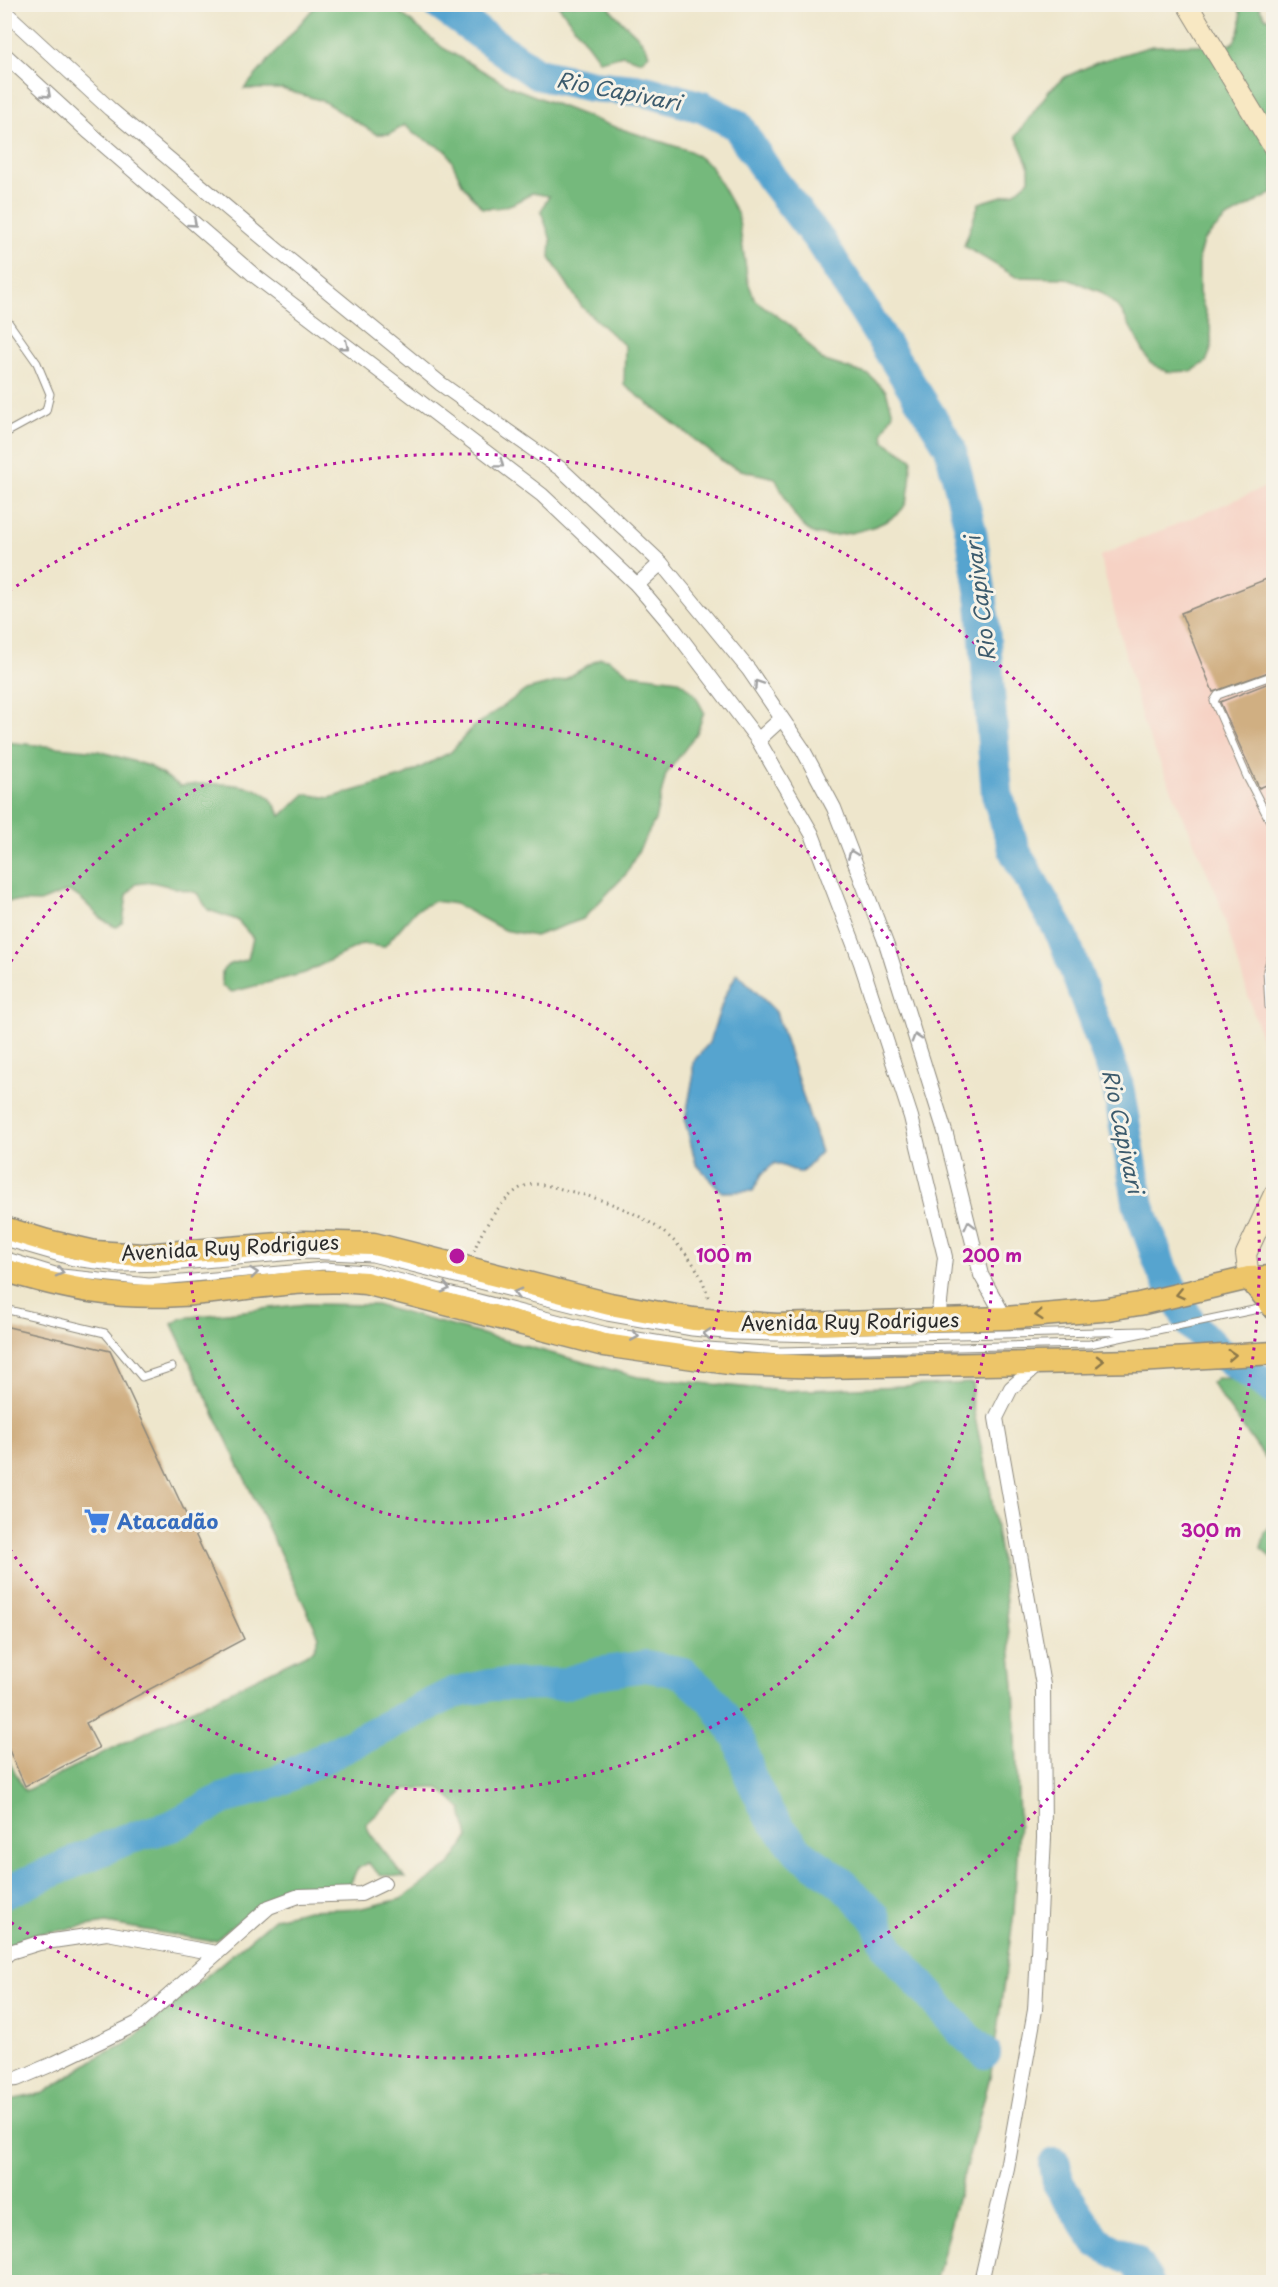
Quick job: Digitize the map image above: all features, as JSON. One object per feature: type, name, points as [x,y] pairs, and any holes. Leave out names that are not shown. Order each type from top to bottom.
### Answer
[{"type":"main road","name":"Avenida Ruy Rodrigues","points":[[4,1228],[46,1241],[95,1252],[143,1255],[304,1242],[351,1242],[396,1248],[610,1305],[711,1320],[777,1325],[1005,1318],[1138,1304],[1249,1278],[1274,1276]]},
{"type":"main road","name":"Avenida Ruy Rodrigues","points":[[4,1270],[58,1287],[128,1296],[178,1295],[325,1281],[365,1283],[604,1345],[735,1364],[823,1366],[1042,1362],[1274,1353]]},
{"type":"main road","points":[[1249,1278],[1273,1307]]},
{"type":"street","points":[[1187,4],[1274,148]]},
{"type":"street","points":[[4,11],[110,109],[258,235],[441,384],[561,469],[661,563],[749,670],[802,748],[834,808],[887,946],[946,1136],[981,1275],[1005,1318]]},
{"type":"street","points":[[4,54],[90,133],[255,276],[542,495],[637,585],[671,624],[758,740],[812,834],[861,963],[911,1117],[945,1257],[938,1321]]},
{"type":"street","points":[[637,585],[661,563]]},
{"type":"street","points":[[758,740],[781,718]]},
{"type":"street","points":[[1249,1278],[1246,1264],[1249,1245],[1274,1194]]},
{"type":"street","points":[[1249,1245],[1274,1235]]},
{"type":"street","points":[[981,2283],[1007,2168],[1035,2010],[1044,1838],[1043,1685],[996,1418],[1011,1388],[1042,1362]]},
{"type":"street","points":[[4,2080],[17,2079],[55,2063],[138,2023],[269,1907],[299,1896],[361,1894],[384,1883]]},
{"type":"street","points":[[4,1957],[10,1952],[39,1943],[106,1933],[216,1953]]},
{"type":"lane","points":[[4,316],[37,363],[50,394],[46,411],[4,434]]},
{"type":"lane","points":[[1274,675],[1218,695],[1214,701],[1248,779],[1274,829]]},
{"type":"lane","points":[[1269,1007],[1268,970],[1274,949]]},
{"type":"lane","points":[[43,1231],[86,1246],[143,1255]]},
{"type":"lane","points":[[4,1242],[73,1262],[120,1268],[170,1267],[305,1255],[372,1258],[608,1317],[660,1327],[734,1336],[819,1338],[1161,1330]]},
{"type":"lane","points":[[4,1255],[62,1273],[107,1280],[149,1282],[324,1266],[367,1269],[607,1330],[736,1349],[823,1352],[1060,1346],[1112,1341],[1235,1313],[1273,1307]]},
{"type":"lane","points":[[4,1309],[105,1333],[142,1377],[172,1367]]},
{"type":"path","points":[[469,1267],[477,1242],[496,1210],[517,1190],[527,1185],[566,1190],[621,1207],[650,1221],[676,1242],[702,1275],[710,1303],[711,1320]]},
{"type":"shaded area","points":[[1273,484],[1273,1076],[1217,895],[1143,723],[1100,556]]},
{"type":"green space","points":[[317,4],[391,5],[443,48],[509,86],[609,125],[690,151],[710,165],[738,215],[748,282],[755,300],[794,328],[822,360],[869,375],[886,391],[893,413],[883,432],[884,441],[912,459],[908,495],[899,513],[864,530],[837,535],[815,534],[796,518],[775,478],[741,470],[725,463],[624,385],[625,346],[582,307],[550,258],[551,240],[541,211],[549,196],[532,193],[508,205],[482,208],[463,185],[447,151],[414,134],[405,125],[390,134],[376,134],[323,101],[282,89],[244,89]]},
{"type":"green space","points":[[558,5],[608,5],[618,18],[636,34],[649,54],[641,61],[623,55],[600,61]]},
{"type":"green space","points":[[1239,5],[1258,5],[1265,17],[1273,21],[1273,193],[1225,219],[1203,241],[1199,256],[1199,293],[1210,326],[1212,347],[1206,362],[1192,371],[1167,372],[1150,363],[1121,310],[1101,292],[1065,278],[1016,277],[964,246],[979,203],[1015,192],[1029,180],[1029,167],[1016,136],[1049,91],[1065,77],[1101,61],[1152,46],[1232,44],[1241,25]]},
{"type":"green space","points":[[600,658],[608,659],[631,674],[678,680],[694,693],[704,712],[697,733],[666,774],[655,820],[626,874],[583,919],[535,936],[504,930],[456,904],[434,901],[416,910],[384,947],[362,944],[305,973],[232,992],[222,986],[222,971],[228,965],[248,959],[253,938],[237,920],[208,910],[197,893],[152,882],[136,884],[127,895],[123,922],[116,927],[103,920],[81,899],[68,891],[40,902],[5,901],[5,742],[99,751],[149,766],[180,786],[213,784],[250,788],[268,796],[281,816],[305,794],[330,798],[404,776],[451,752],[472,728],[526,690],[564,680]]},
{"type":"green space","points":[[306,1304],[376,1305],[638,1377],[783,1391],[973,1383],[971,1399],[990,1488],[1004,1582],[1014,1685],[1019,1820],[1014,1913],[991,2073],[935,2282],[5,2282],[5,2101],[44,2093],[103,2054],[126,2044],[275,1918],[308,1910],[362,1908],[401,1899],[450,1865],[468,1838],[462,1810],[439,1788],[405,1789],[366,1824],[370,1834],[405,1878],[379,1874],[368,1863],[357,1869],[349,1887],[298,1889],[254,1908],[216,1940],[209,1941],[106,1923],[37,1934],[5,1948],[4,1752],[25,1791],[314,1650],[319,1636],[172,1324],[182,1318]]},
{"type":"green space","points":[[1217,1378],[1250,1381],[1266,1396],[1274,1432],[1273,1469],[1211,1383]]},
{"type":"green space","points":[[1273,1523],[1273,1559],[1261,1549],[1265,1532]]},
{"type":"water","points":[[737,973],[776,1012],[821,1152],[801,1173],[775,1163],[762,1174],[753,1191],[722,1192],[696,1164],[685,1121],[693,1078],[693,1062],[709,1043],[724,998]]},
{"type":"building","points":[[1274,576],[1274,670],[1213,692],[1181,613]]},
{"type":"building","points":[[1274,681],[1274,782],[1259,788],[1220,702]]},
{"type":"building","name":"Atacadão","points":[[4,1326],[110,1351],[244,1639],[86,1723],[99,1748],[25,1786],[4,1739]]},
{"type":"waterway","name":"Rio Capivari","points":[[438,4],[537,74],[592,86],[645,91],[702,107],[737,125],[771,178],[820,241],[950,447],[971,532],[982,602],[997,794],[1015,852],[1062,935],[1117,1082],[1139,1206],[1162,1270],[1190,1323],[1217,1351],[1274,1389]]},
{"type":"waterway","points":[[4,1893],[124,1840],[172,1826],[223,1799],[276,1782],[453,1693],[491,1685],[562,1684],[604,1672],[646,1666],[683,1673],[713,1701],[739,1739],[750,1776],[769,1815],[799,1852],[842,1883],[874,1916],[889,1949],[964,2034],[985,2053]]},
{"type":"waterway","points":[[1055,2164],[1058,2183],[1097,2242],[1135,2262],[1148,2282]]},
{"type":"place","name":"Atacadão","points":[[97,1521]]}]
